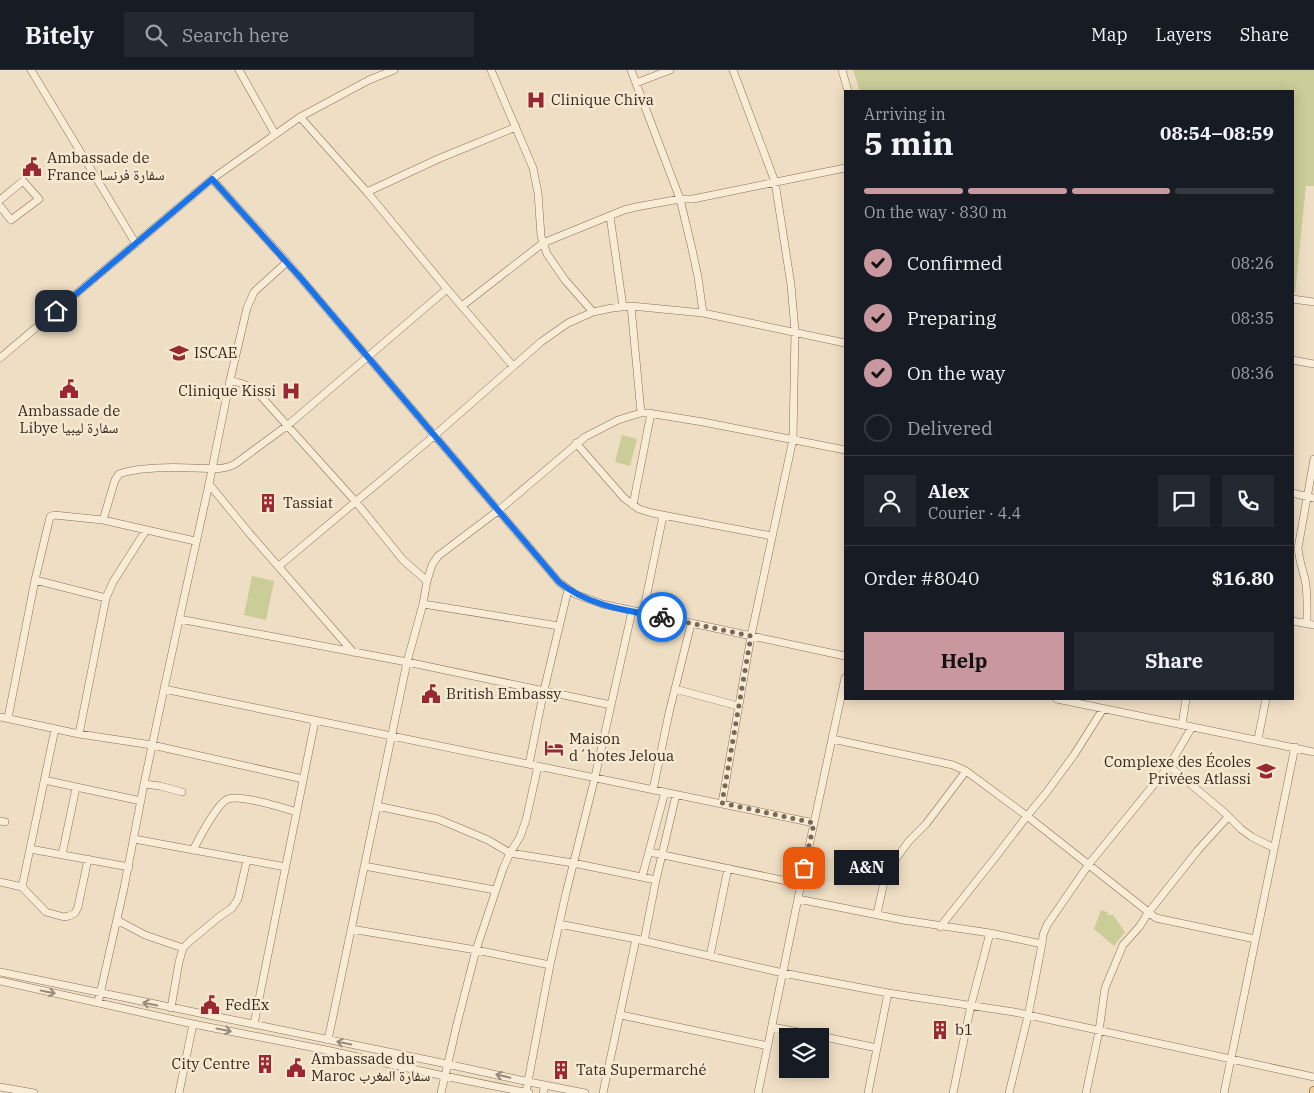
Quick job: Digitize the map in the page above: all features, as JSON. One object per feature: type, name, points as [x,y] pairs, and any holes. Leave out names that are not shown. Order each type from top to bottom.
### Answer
[{"type":"street","points":[[30,70],[136,244]]},
{"type":"street","points":[[239,70],[275,134]]},
{"type":"street","points":[[0,358],[212,179],[300,117],[369,80],[394,70]]},
{"type":"street","points":[[491,70],[534,168],[541,236],[547,254],[565,280],[593,312]]},
{"type":"street","points":[[631,70],[680,199],[694,258],[702,313]]},
{"type":"street","points":[[636,83],[670,70]]},
{"type":"street","points":[[722,803],[751,636],[793,439],[795,331],[791,285],[775,182],[733,70]]},
{"type":"street","points":[[842,70],[848,90]]},
{"type":"street","points":[[300,117],[368,192],[513,366]]},
{"type":"street","points":[[368,192],[438,159],[516,127]]},
{"type":"street","points":[[462,306],[543,242],[630,208],[680,199],[693,199],[844,168]]},
{"type":"street","points":[[212,179],[287,262],[538,559],[568,590],[593,602],[844,656]]},
{"type":"street","points":[[0,200],[23,181],[39,199],[11,220],[0,206]]},
{"type":"street","points":[[610,216],[627,307],[642,413]]},
{"type":"street","points":[[98,1003],[129,867],[152,745],[247,308],[251,297],[258,288],[287,262]]},
{"type":"street","points":[[103,520],[115,480],[119,474],[167,468],[226,468],[235,464],[288,426],[447,289]]},
{"type":"street","points":[[1294,299],[1314,302]]},
{"type":"street","points":[[279,566],[434,436],[540,342],[568,324],[593,312],[627,307],[702,313],[844,343]]},
{"type":"street","points":[[1294,360],[1314,364]]},
{"type":"street","points":[[230,380],[246,385],[258,393],[356,502],[403,560],[426,581]]},
{"type":"street","points":[[328,1040],[407,662],[423,604],[426,581],[432,565],[438,556],[498,510],[576,443],[606,426],[642,413],[703,422],[844,450]]},
{"type":"street","points":[[633,506],[651,413]]},
{"type":"street","points":[[576,443],[633,506],[646,512],[663,516],[772,536]]},
{"type":"street","points":[[1294,621],[1310,624],[1298,548],[1310,497],[1314,459]]},
{"type":"street","points":[[209,484],[353,652]]},
{"type":"street","points":[[1294,493],[1310,497]]},
{"type":"street","points":[[8,718],[35,580],[49,520],[52,516],[103,520],[195,542]]},
{"type":"street","points":[[643,613],[663,516]]},
{"type":"street","points":[[79,734],[106,598],[113,582],[146,530]]},
{"type":"street","points":[[35,580],[106,598]]},
{"type":"street","points":[[529,764],[558,626],[568,590]]},
{"type":"street","points":[[423,604],[558,626]]},
{"type":"street","points":[[0,982],[528,1093],[528,1082],[550,965],[573,863],[595,778],[632,611]]},
{"type":"street","points":[[179,619],[407,662],[611,705]]},
{"type":"street","points":[[653,790],[691,624]]},
{"type":"street","points":[[758,1093],[844,683]]},
{"type":"street","points":[[164,689],[814,823]]},
{"type":"street","points":[[676,689],[738,706]]},
{"type":"street","points":[[1065,700],[1314,752]]},
{"type":"street","points":[[1182,725],[1186,700]]},
{"type":"street","points":[[1258,739],[1266,700]]},
{"type":"street","points":[[940,927],[1046,793],[1103,709]]},
{"type":"street","points":[[0,717],[79,734],[152,745],[303,779]]},
{"type":"street","points":[[254,1024],[316,721]]},
{"type":"street","points":[[1010,1093],[1028,1016],[1043,935],[1047,925],[1088,864],[1169,766],[1192,727]]},
{"type":"street","points":[[22,887],[55,729]]},
{"type":"street","points":[[832,739],[944,762],[966,771],[1088,864],[1148,913],[1160,920],[1255,939]]},
{"type":"street","points":[[1224,1093],[1295,747]]},
{"type":"street","points":[[441,1093],[476,950],[495,890],[526,820],[538,766]]},
{"type":"street","points":[[1169,766],[1225,813],[1241,829],[1274,848]]},
{"type":"street","points":[[877,914],[884,882],[890,867],[926,824],[966,771]]},
{"type":"street","points":[[44,780],[141,801]]},
{"type":"street","points":[[144,784],[182,792]]},
{"type":"street","points":[[62,855],[76,788]]},
{"type":"street","points":[[642,877],[665,792]]},
{"type":"street","points":[[644,942],[676,795]]},
{"type":"street","points":[[193,850],[206,827],[227,799],[244,799],[297,812]]},
{"type":"street","points":[[377,806],[438,819],[488,840],[510,853],[573,863],[656,880]]},
{"type":"street","points":[[1086,1093],[1099,1030],[1104,988],[1120,951],[1127,939],[1140,926],[1148,913],[1198,850],[1228,817]]},
{"type":"street","points":[[134,839],[286,867]]},
{"type":"street","points":[[30,849],[129,867]]},
{"type":"street","points":[[649,852],[801,884]]},
{"type":"street","points":[[0,882],[22,887],[46,912],[64,917],[69,916],[75,913],[78,907],[88,859]]},
{"type":"street","points":[[171,1008],[183,948],[232,908],[238,899],[247,860]]},
{"type":"street","points":[[364,866],[495,890]]},
{"type":"street","points":[[710,956],[728,868]]},
{"type":"street","points":[[798,898],[940,927],[1042,944]]},
{"type":"street","points":[[117,920],[145,935],[183,948]]},
{"type":"street","points":[[559,924],[783,973],[888,993],[1014,1012],[1314,1077]]},
{"type":"street","points":[[351,929],[476,950],[550,965]]},
{"type":"street","points":[[953,1093],[971,1005],[990,934]]},
{"type":"street","points":[[603,1093],[636,940]]},
{"type":"street","points":[[0,972],[447,1064],[528,1082],[544,1089],[585,1093]]},
{"type":"street","points":[[868,1093],[888,993]]},
{"type":"street","points":[[621,1015],[768,1046]]},
{"type":"street","points":[[179,1093],[193,1024]]},
{"type":"street","points":[[772,1027],[779,1028]]},
{"type":"street","points":[[829,1038],[877,1048]]},
{"type":"street","points":[[0,1087],[34,1093]]},
{"type":"green space","points":[[853,70],[1314,70],[1314,186],[1306,186],[1295,293],[1294,90],[860,90]]},
{"type":"green space","points":[[622,435],[637,439],[630,466],[615,462]]},
{"type":"green space","points":[[252,576],[274,581],[266,620],[244,615]]},
{"type":"green space","points":[[1101,910],[1107,912],[1108,915],[1113,915],[1125,932],[1114,946],[1094,929]]},
{"type":"way so far","points":[[662,617],[751,636],[722,803],[814,823],[804,868]]},
{"type":"place","name":"Clinique Chiva","points":[[536,100]]},
{"type":"place","name":"Ambassade de France سفارة فرنسا","points":[[32,167]]},
{"type":"place","name":"ISCAE","points":[[179,353]]},
{"type":"place","name":"Ambassade de Libye سفارة ليبيا","points":[[69,389]]},
{"type":"place","name":"Clinique Kissi","points":[[291,391]]},
{"type":"place","name":"Tassiat","points":[[268,503]]},
{"type":"place","name":"British Embassy","points":[[431,694]]},
{"type":"place","name":"Maison d´hotes Jeloua","points":[[554,748]]},
{"type":"place","name":"Complexe des Écoles Privées Atlassi","points":[[1266,771]]},
{"type":"place","name":"A&N","points":[[804,868]]},
{"type":"place","name":"FedEx","points":[[210,1005]]},
{"type":"place","name":"b1","points":[[940,1030]]},
{"type":"place","name":"City Centre","points":[[265,1064]]},
{"type":"place","name":"Ambassade du Maroc سفارة المغرب","points":[[296,1068]]},
{"type":"place","name":"Tata Supermarché","points":[[561,1070]]},
{"type":"route","points":[[56,311],[212,179],[299,276],[559,582],[568,590],[593,602],[662,617]]}]
